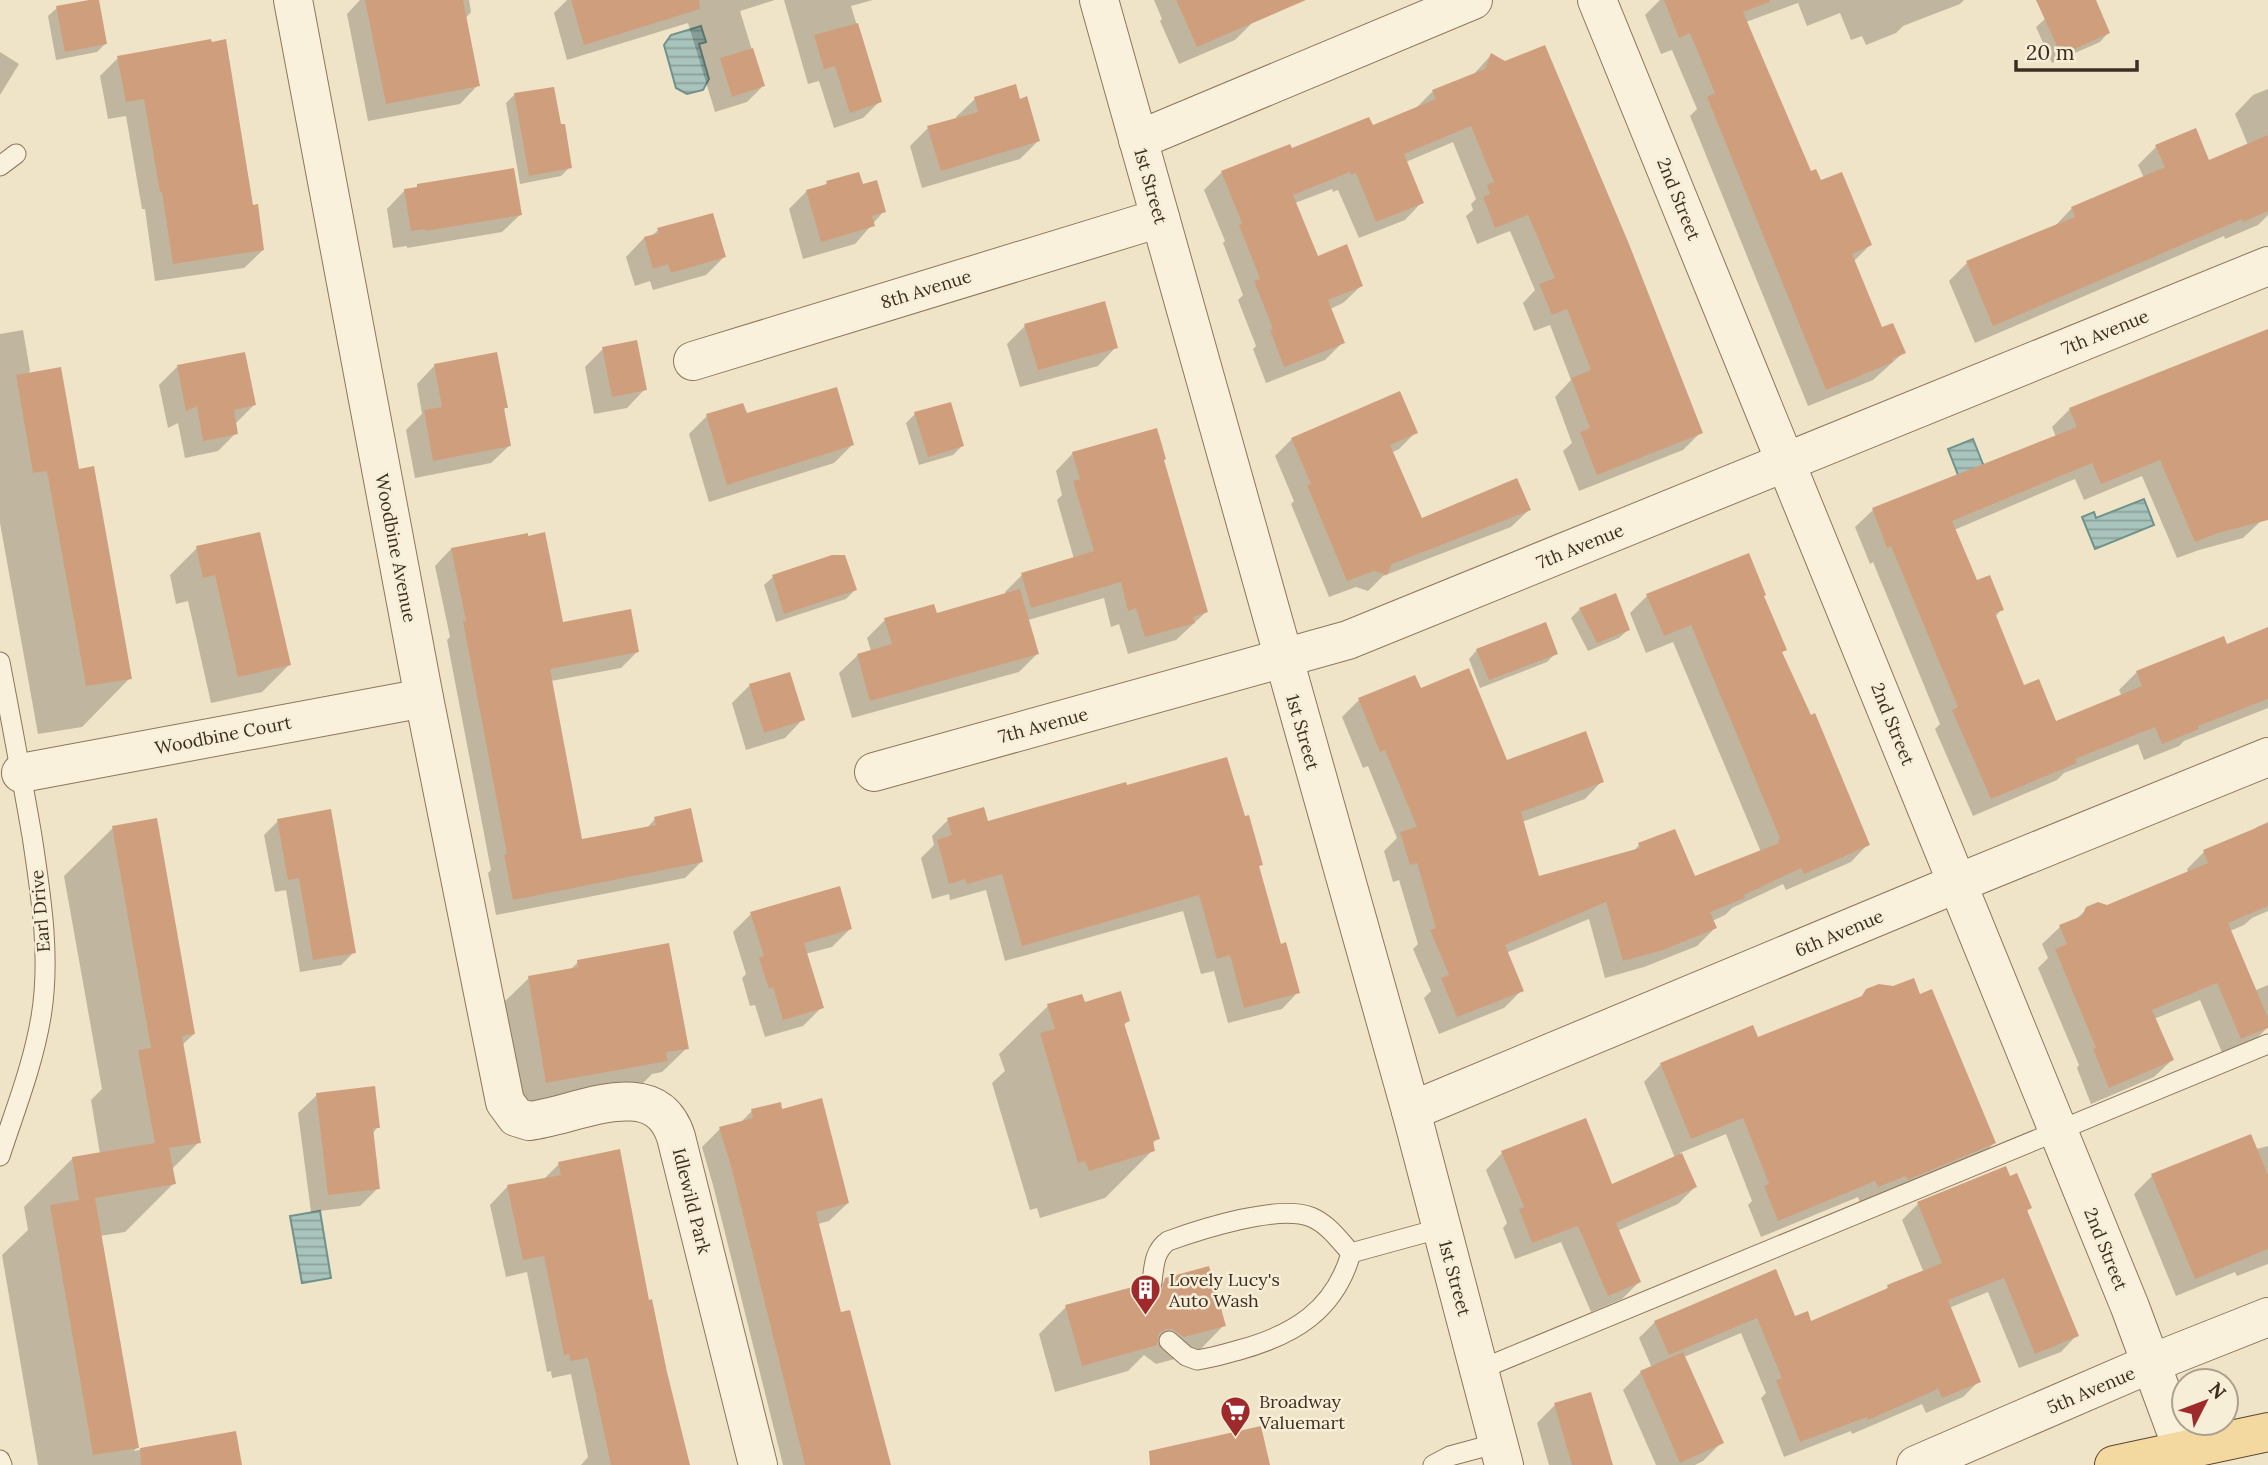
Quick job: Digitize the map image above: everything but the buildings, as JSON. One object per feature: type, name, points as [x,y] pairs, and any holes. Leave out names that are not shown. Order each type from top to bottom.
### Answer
[{"type":"main road","points":[[2114,1465],[2268,1432]]},
{"type":"street","name":"Woodbine Avenue","points":[[293,0],[424,698],[504,1094]]},
{"type":"street","name":"1st Street","points":[[1100,0],[1411,1111],[1501,1454]]},
{"type":"street","points":[[1138,140],[1473,0]]},
{"type":"street","name":"2nd Street","points":[[1597,0],[1787,461],[2152,1363],[2183,1450]]},
{"type":"street","name":"8th Avenue","points":[[693,361],[1160,218]]},
{"type":"street","name":"7th Avenue","points":[[874,772],[1348,640],[2268,266]]},
{"type":"street","name":"Woodbine Court","points":[[21,773],[424,698]]},
{"type":"street","name":"6th Avenue","points":[[1411,1111],[2268,757]]},
{"type":"street","name":"Idlewild Park","points":[[504,1094],[509,1110],[524,1120],[636,1100],[658,1110],[669,1122],[676,1137],[758,1465]]},
{"type":"street","name":"5th Avenue","points":[[1916,1465],[2152,1363],[2268,1317]]},
{"type":"lane","points":[[0,166],[16,154]]},
{"type":"lane","name":"Earl Drive","points":[[0,662],[39,883],[45,972],[33,1057],[0,1156]]},
{"type":"lane","points":[[1479,1370],[2268,1044]]},
{"type":"lane","points":[[1152,1282],[1156,1255],[1161,1245],[1240,1219],[1267,1215],[1294,1213],[1311,1217],[1326,1226],[1351,1253]]},
{"type":"lane","points":[[1351,1253],[1442,1228]]},
{"type":"lane","points":[[1169,1341],[1186,1356],[1197,1360],[1278,1337],[1310,1318],[1332,1297],[1345,1275],[1351,1253]]},
{"type":"lane","points":[[1433,1465],[1450,1456],[1501,1454]]},
{"type":"lane","points":[[0,1460],[2,1465]]},
{"type":"water","points":[[701,26],[706,42],[699,44],[709,79],[703,90],[687,94],[676,88],[664,45],[671,35]]},
{"type":"water","points":[[1973,439],[1992,487],[1967,498],[1948,449]]},
{"type":"water","points":[[2144,499],[2154,525],[2095,549],[2082,517],[2094,512],[2096,518]]},
{"type":"water","points":[[320,1211],[331,1278],[302,1283],[290,1216]]},
{"type":"place","name":"Lovely Lucy's Auto Wash","points":[[1146,1316]]},
{"type":"place","name":"Broadway Valuemart","points":[[1236,1438]]}]
